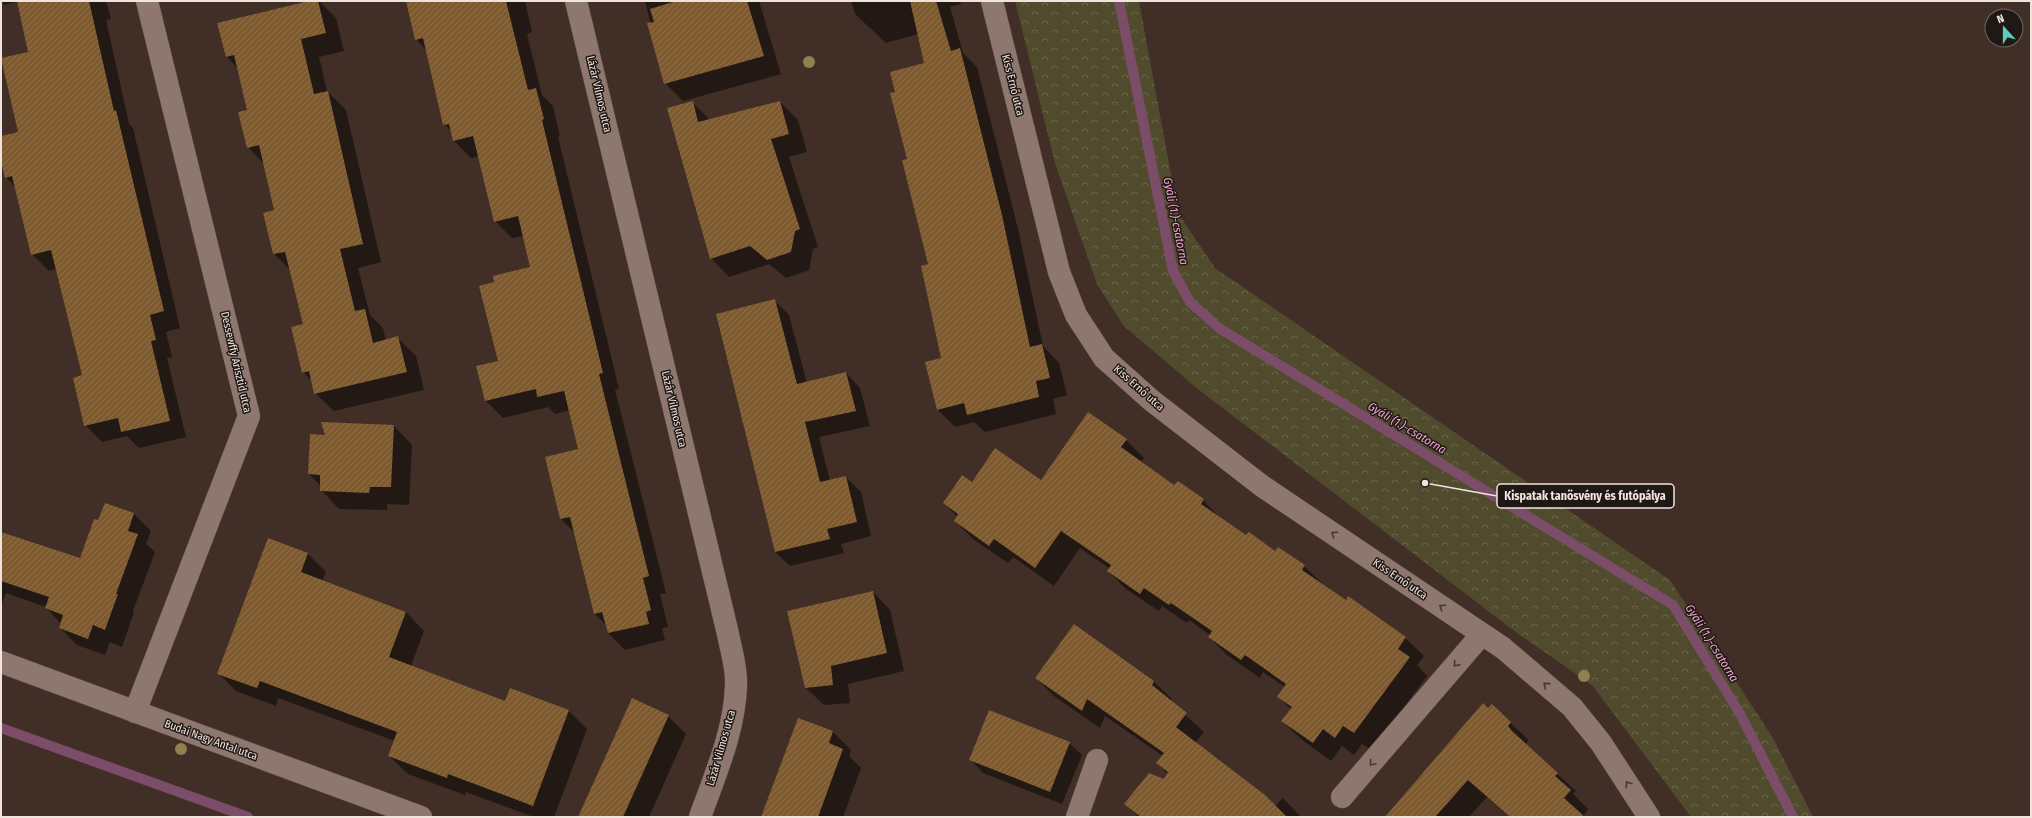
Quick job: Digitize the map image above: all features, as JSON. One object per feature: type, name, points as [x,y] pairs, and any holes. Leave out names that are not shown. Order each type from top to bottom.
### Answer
[{"type":"street","name":"Dessewffy Arisztid utca","points":[[135,712],[249,416],[147,1]]},
{"type":"street","name":"Lázár Vilmos utca","points":[[576,1],[728,634],[736,684],[731,723],[700,817]]},
{"type":"street","name":"Kiss Ernő utca","points":[[992,1],[1059,272],[1076,315],[1104,358],[1151,400],[1262,486],[1503,648],[1572,706],[1601,743],[1649,817]]},
{"type":"street","points":[[1342,797],[1482,634]]},
{"type":"street","name":"Budai Nagy Antal utca","points":[[1,662],[421,817]]},
{"type":"street","points":[[1077,817],[1097,760]]},
{"type":"green space","points":[[1015,1],[1139,1],[1178,213],[1215,268],[1670,580],[1773,738],[1813,817],[1691,817],[1592,685],[1517,633],[1194,386],[1123,325],[1097,284],[1055,163]]},
{"type":"building","points":[[17,1],[89,1],[114,111],[116,110],[164,311],[150,315],[156,340],[151,341],[170,421],[121,432],[118,418],[84,426],[73,378],[82,375],[51,250],[31,255],[12,176],[5,178],[1,161],[1,136],[18,132],[1,58],[28,52]]},
{"type":"building","points":[[309,1],[318,1],[326,33],[301,39],[314,94],[328,91],[363,244],[340,249],[355,311],[365,309],[373,343],[398,336],[407,372],[314,394],[309,371],[302,373],[291,327],[303,324],[285,252],[273,254],[263,213],[274,210],[259,145],[247,148],[238,112],[247,110],[234,55],[226,57],[217,23]]},
{"type":"building","points":[[406,1],[506,1],[528,90],[536,88],[544,119],[542,120],[603,373],[599,374],[649,576],[643,578],[651,610],[646,612],[649,624],[608,633],[602,612],[594,614],[570,517],[560,519],[545,457],[578,449],[564,391],[537,397],[536,389],[485,401],[476,366],[498,361],[479,286],[494,282],[493,276],[530,267],[518,216],[494,222],[473,136],[453,141],[449,124],[443,125],[423,38],[415,40]]},
{"type":"building","points":[[676,1],[747,1],[764,56],[664,84],[647,23],[654,22],[650,9]]},
{"type":"building","points":[[910,1],[936,1],[951,51],[960,48],[1002,215],[1030,347],[1042,344],[1050,378],[1036,381],[1039,397],[967,415],[964,403],[937,410],[925,362],[941,358],[921,266],[928,264],[902,160],[907,159],[890,93],[895,92],[890,72],[924,63]]},
{"type":"building","points":[[693,101],[698,122],[780,101],[789,134],[771,139],[800,229],[795,231],[791,252],[767,260],[750,246],[710,259],[667,108]]},
{"type":"building","points":[[775,299],[797,384],[846,372],[856,411],[805,422],[820,482],[846,476],[857,522],[827,529],[830,539],[775,552],[716,314]]},
{"type":"building","points":[[1088,412],[1127,439],[1121,447],[1174,485],[1178,481],[1204,499],[1201,504],[1246,535],[1249,532],[1275,551],[1278,547],[1305,565],[1302,570],[1346,600],[1348,596],[1406,637],[1398,649],[1410,657],[1354,733],[1343,726],[1335,738],[1323,729],[1313,743],[1281,721],[1292,707],[1277,697],[1286,684],[1245,655],[1241,660],[1208,637],[1212,631],[1171,603],[1169,605],[1144,588],[1140,594],[1107,571],[1111,565],[1061,531],[1035,568],[994,539],[989,546],[954,521],[958,514],[943,503],[962,475],[972,482],[995,448],[1041,480]]},
{"type":"building","points":[[321,422],[394,425],[391,487],[370,487],[369,493],[320,491],[320,475],[308,474],[310,434],[325,435]]},
{"type":"building","points":[[105,503],[134,513],[128,531],[138,534],[116,594],[118,594],[105,630],[93,625],[88,639],[59,628],[63,615],[45,608],[49,597],[1,581],[1,532],[80,558],[94,519],[98,520]]},
{"type":"building","points":[[268,538],[308,553],[301,572],[406,612],[389,657],[505,701],[510,688],[569,710],[533,806],[448,774],[447,778],[388,756],[397,732],[260,681],[257,688],[217,674]]},
{"type":"building","points":[[873,591],[887,653],[831,666],[833,685],[805,688],[787,611]]},
{"type":"building","points":[[1074,624],[1154,681],[1152,685],[1187,713],[1176,727],[1265,795],[1287,817],[1141,817],[1124,804],[1149,773],[1164,779],[1168,772],[1156,763],[1164,753],[1087,699],[1082,711],[1035,678]]},
{"type":"building","points":[[632,698],[669,715],[623,817],[578,817]]},
{"type":"building","points":[[1483,703],[1488,708],[1492,704],[1511,722],[1508,726],[1512,731],[1558,773],[1555,776],[1571,790],[1564,798],[1585,817],[1510,817],[1468,780],[1435,817],[1385,817]]},
{"type":"building","points":[[989,710],[1070,742],[1050,792],[969,760]]},
{"type":"building","points":[[798,718],[833,731],[829,743],[843,749],[818,817],[761,817]]},
{"type":"waterway","name":"Gyáli (1.)-csatorna","points":[[1119,1],[1173,271],[1190,302],[1219,328],[1673,605],[1739,712],[1793,817]]},
{"type":"waterway","points":[[1,728],[248,817]]},
{"type":"place","name":"Kispatak tanösvény és futópálya","points":[[1425,483]]}]
